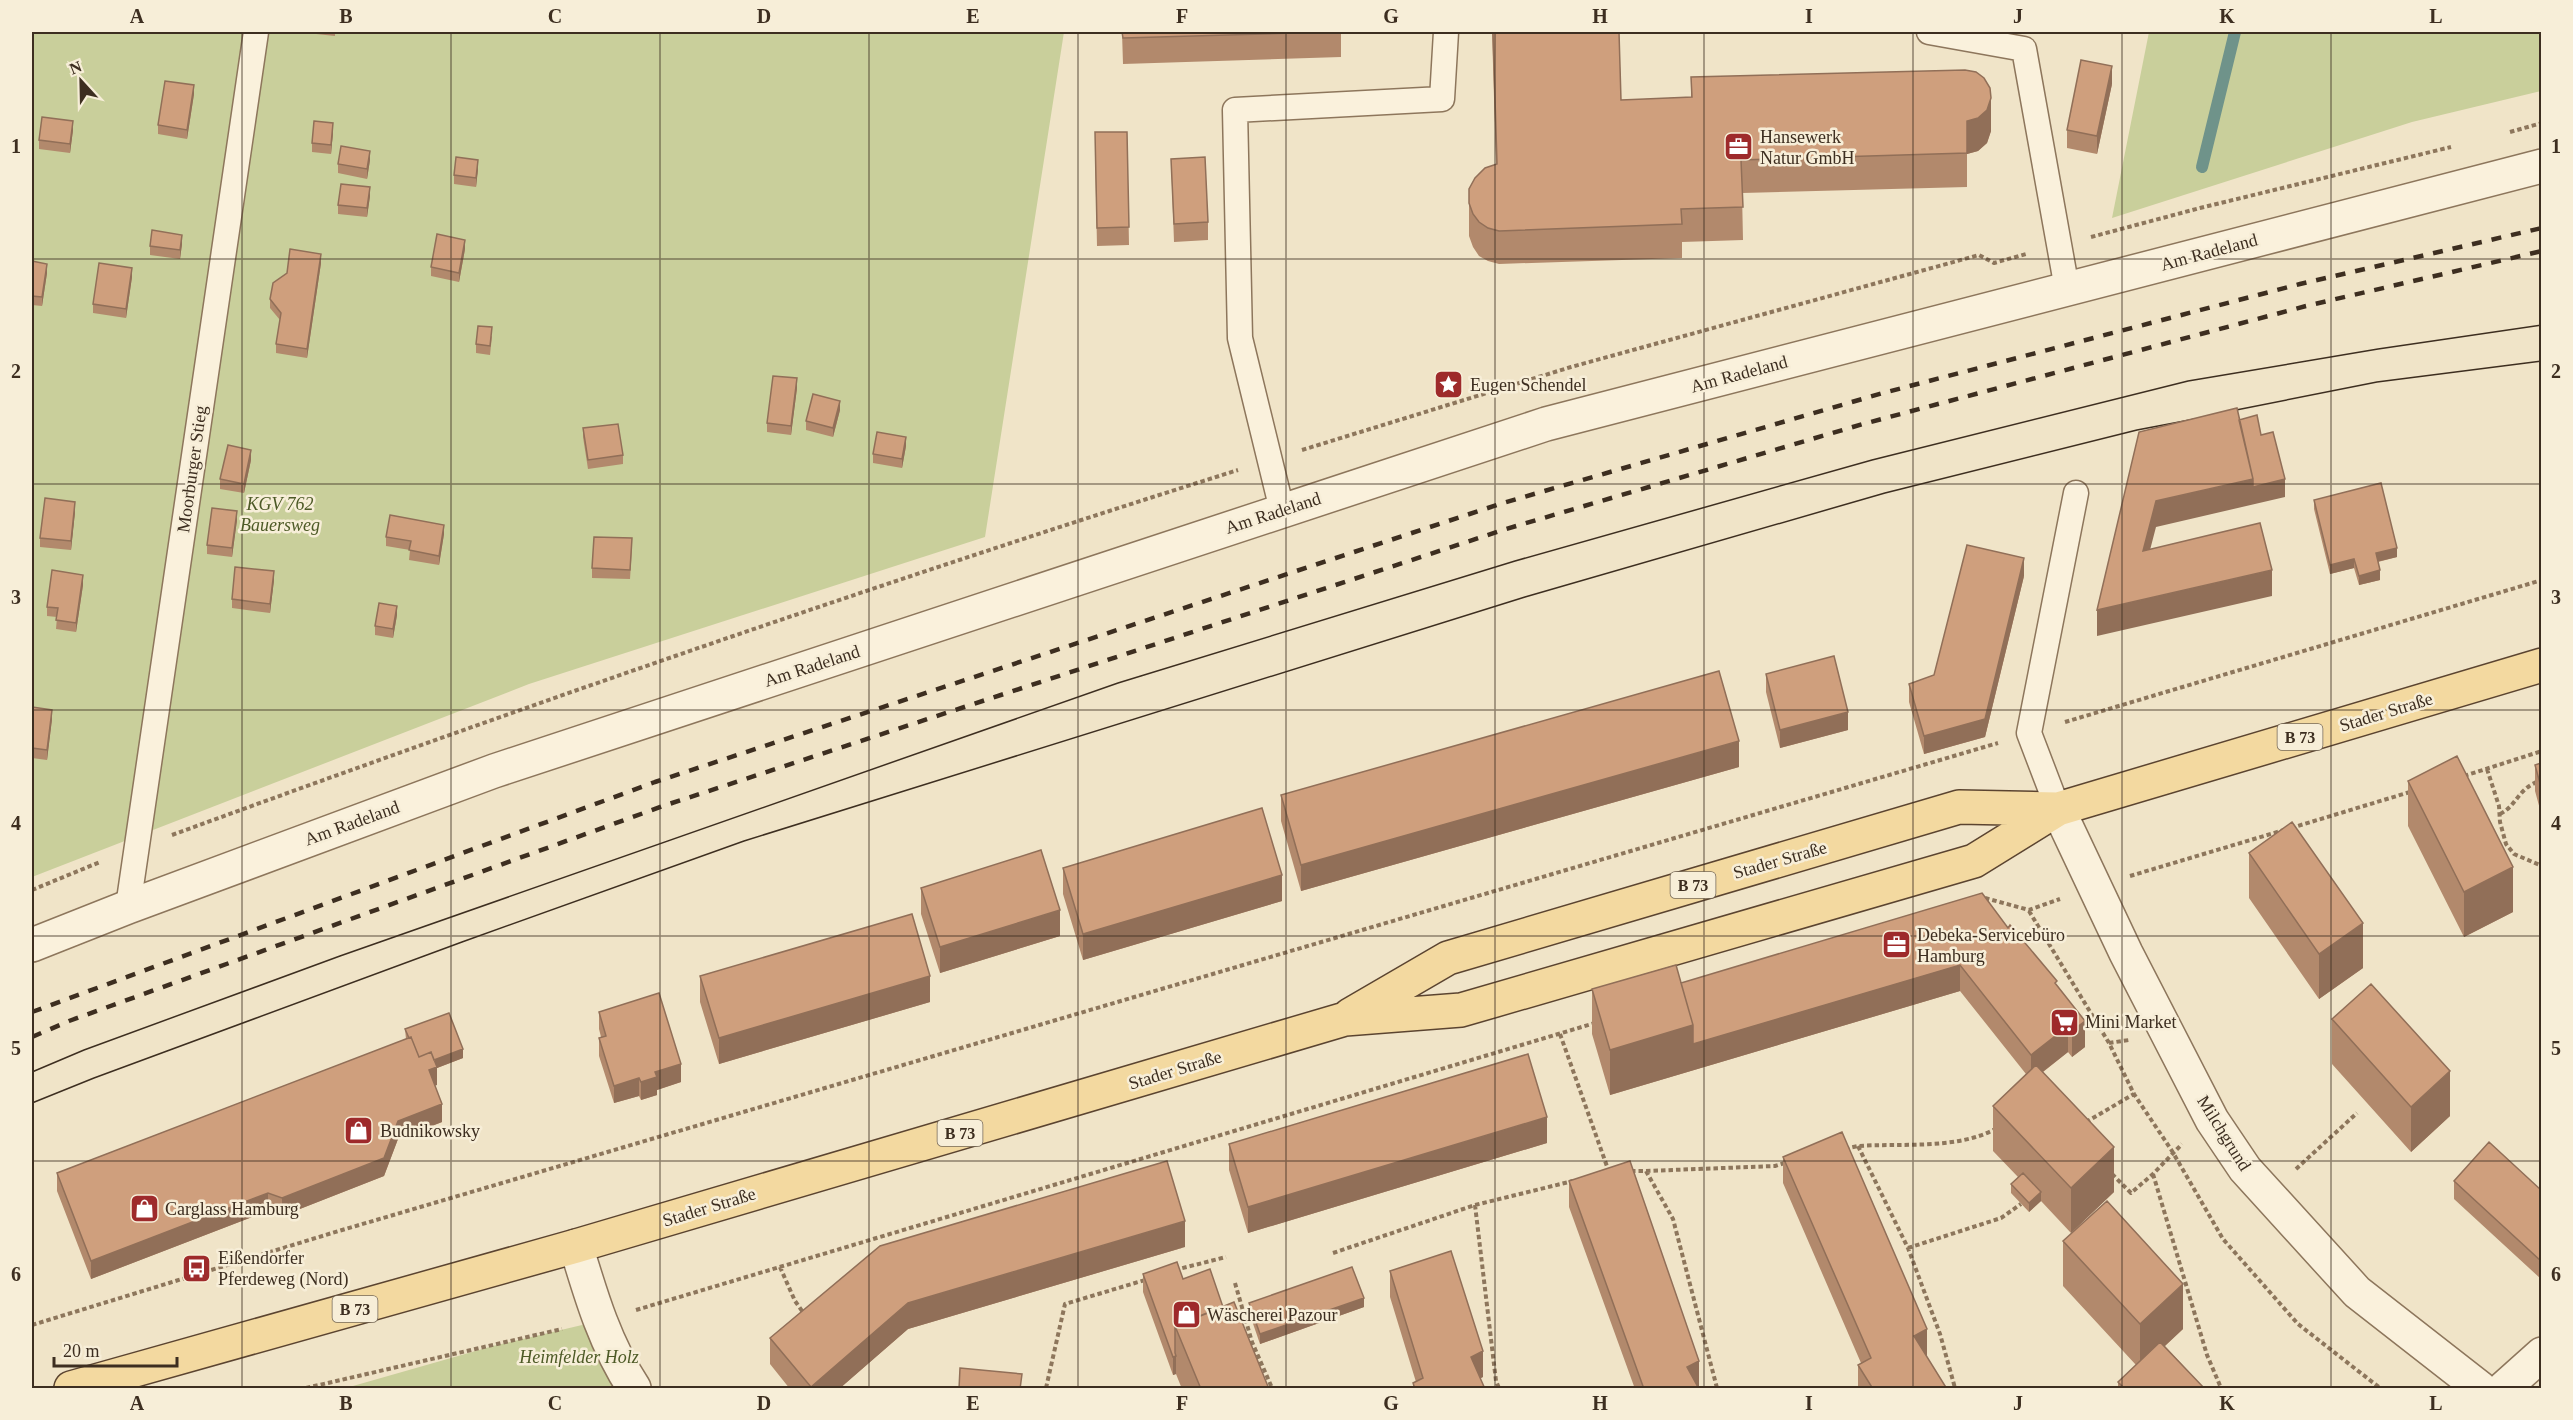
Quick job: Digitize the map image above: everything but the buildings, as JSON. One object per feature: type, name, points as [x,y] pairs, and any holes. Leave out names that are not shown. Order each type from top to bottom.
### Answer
[{"type":"main road","name":"Stader Straße","points":[[71,1389],[576,1246],[1345,1019],[1461,1010],[1974,861],[2058,809],[2541,665]]},
{"type":"main road","name":"Stader Straße","points":[[1345,1019],[1448,958],[1948,810],[1959,807],[2058,809]]},
{"type":"street","name":"Am Radeland","points":[[32,945],[494,771],[1546,424],[2541,166]]},
{"type":"street","name":"Milchgrund","points":[[2058,809],[2094,887],[2212,1120],[2245,1170],[2357,1292],[2480,1389]]},
{"type":"street","points":[[576,1246],[610,1349],[634,1389]]},
{"type":"street","points":[[2504,1389],[2541,1354]]},
{"type":"lane","name":"Moorburger Stieg","points":[[128,907],[256,32]]},
{"type":"lane","points":[[1282,510],[1240,338],[1235,110],[1442,99],[1446,32]]},
{"type":"lane","points":[[1929,32],[2024,50],[2067,289]]},
{"type":"lane","points":[[2058,809],[2029,733],[2076,493]]},
{"type":"path","points":[[32,1325],[332,1233],[2541,580]]},
{"type":"path","points":[[2454,779],[2541,751]]},
{"type":"path","points":[[2487,769],[2506,843],[2514,854],[2541,866]]},
{"type":"path","points":[[2500,814],[2506,811],[2530,784],[2541,780]]},
{"type":"path","points":[[1984,898],[2029,910],[2094,887],[2420,789]]},
{"type":"path","points":[[2029,910],[2109,1043],[2134,1094],[2172,1151],[2223,1239],[2298,1324],[2380,1389]]},
{"type":"path","points":[[306,1389],[599,1321],[1605,1020]]},
{"type":"path","points":[[1560,1034],[1609,1173]]},
{"type":"path","points":[[2086,1122],[2134,1094]]},
{"type":"path","points":[[2302,1164],[2357,1113]]},
{"type":"path","points":[[2077,1118],[2086,1122],[2089,1131]]},
{"type":"path","points":[[2106,1168],[2130,1193],[2153,1174],[2172,1151],[2212,1120]]},
{"type":"path","points":[[1837,1151],[1858,1146],[1956,1142],[1987,1134],[2006,1122]]},
{"type":"path","points":[[1858,1146],[1908,1248],[1940,1334],[1955,1389]]},
{"type":"path","points":[[1627,1172],[1775,1166],[1796,1161]]},
{"type":"path","points":[[1106,1169],[1110,1180]]},
{"type":"path","points":[[1646,1171],[1673,1219],[1717,1389]]},
{"type":"path","points":[[1598,1176],[1618,1172]]},
{"type":"path","points":[[2153,1174],[2207,1355],[2222,1389]]},
{"type":"path","points":[[1333,1253],[1475,1205],[1575,1181]]},
{"type":"path","points":[[998,1202],[1001,1213]]},
{"type":"path","points":[[1908,1248],[2001,1218],[2021,1204]]},
{"type":"path","points":[[1475,1205],[1496,1381],[1499,1389]]},
{"type":"path","points":[[898,1232],[901,1242]]},
{"type":"path","points":[[1174,1271],[1226,1257]]},
{"type":"path","points":[[780,1267],[795,1302],[808,1319]]},
{"type":"path","points":[[1046,1389],[1065,1304],[1152,1277]]},
{"type":"path","points":[[1234,1282],[1252,1342],[1272,1389]]},
{"type":"green space","name":"KGV 762 Bauersweg","points":[[32,32],[1064,32],[985,537],[529,684],[32,877]]},
{"type":"green space","points":[[2149,32],[2541,32],[2541,91],[2412,122],[2112,218]]},
{"type":"green space","name":"Heimfelder Holz","points":[[599,1321],[636,1388],[346,1388],[493,1346]]},
{"type":"waterway","points":[[2202,167],[2235,32]]},
{"type":"tram line","points":[[32,1072],[84,1050],[340,956],[1118,683],[1515,561],[1872,460],[2188,381],[2378,349],[2542,325]]},
{"type":"tram line","points":[[2221,413],[2377,382],[2542,361]]},
{"type":"tram line","points":[[32,1103],[462,942],[744,841],[1525,597],[1885,493],[2137,430],[2195,419]]},
{"type":"railway","points":[[32,1012],[655,782],[1503,503],[1883,393],[2300,284],[2542,228]]},
{"type":"railway","points":[[32,1037],[69,1021],[663,806],[1506,529],[1863,424],[2306,306],[2542,251]]},
{"type":"place","name":"Hansewerk Natur GmbH","points":[[1739,147]]},
{"type":"place","name":"Eugen Schendel","points":[[1449,385]]},
{"type":"place","name":"Debeka-Servicebüro Hamburg","points":[[1896,945]]},
{"type":"place","name":"Mini Market","points":[[2064,1022]]},
{"type":"place","name":"Budnikowsky","points":[[359,1131]]},
{"type":"place","name":"Carglass Hamburg","points":[[144,1209]]},
{"type":"place","name":"Eißendorfer Pferdeweg (Nord)","points":[[197,1268]]},
{"type":"place","name":"Wäscherei Pazour","points":[[1186,1315]]}]
